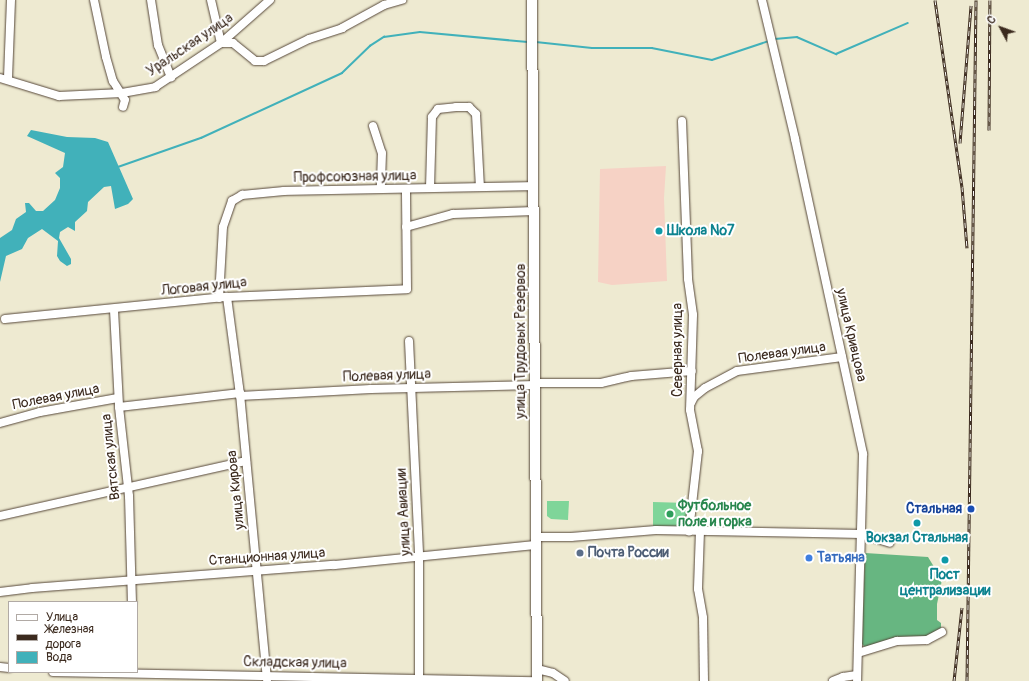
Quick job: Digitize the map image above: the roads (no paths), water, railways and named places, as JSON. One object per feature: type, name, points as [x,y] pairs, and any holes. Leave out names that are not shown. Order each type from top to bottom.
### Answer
[{"type":"main road","name":"улица Трудовых Резервов","points":[[532,0],[537,681]]},
{"type":"street","points":[[4,78],[11,0]]},
{"type":"street","points":[[94,0],[106,57],[115,85],[122,93],[125,100],[123,107]]},
{"type":"street","points":[[151,0],[158,45],[170,76]]},
{"type":"street","points":[[211,0],[221,43],[233,43],[255,61],[264,61],[309,39],[342,28],[384,5],[402,0]]},
{"type":"street","name":"Уральская улица","points":[[4,78],[59,96],[122,93],[154,87],[221,43],[270,0]]},
{"type":"street","name":"улица Кривцова","points":[[762,0],[774,56],[795,138],[863,454],[857,678]]},
{"type":"street","points":[[430,188],[432,117],[442,108],[456,107],[469,107],[476,114],[480,187]]},
{"type":"street","name":"Северная улица","points":[[682,121],[688,278],[693,315],[690,405],[698,451],[689,531]]},
{"type":"street","points":[[373,126],[382,153],[381,189]]},
{"type":"street","name":"Профсоюзная улица","points":[[232,201],[248,194],[284,191],[534,186]]},
{"type":"street","points":[[406,189],[406,228],[453,214],[534,211]]},
{"type":"street","name":"улица Кирова","points":[[232,201],[223,227],[223,297],[240,395],[267,678]]},
{"type":"street","name":"Логовая улица","points":[[5,319],[114,310],[223,297],[407,289],[406,228]]},
{"type":"street","name":"Вятская улица","points":[[114,310],[118,398],[128,487],[132,601]]},
{"type":"street","name":"улица Авиации","points":[[409,341],[419,557],[419,680]]},
{"type":"street","name":"Полевая улица","points":[[690,405],[698,393],[724,376],[737,371],[842,357]]},
{"type":"street","name":"Полевая улица","points":[[119,407],[240,395],[411,388],[601,383],[631,376],[692,371]]},
{"type":"street","name":"Полевая улица","points":[[0,423],[40,412],[118,398]]},
{"type":"street","points":[[0,516],[246,461]]},
{"type":"street","name":"Станционная улица","points":[[0,592],[419,557],[618,531],[861,534],[890,543]]},
{"type":"street","points":[[700,531],[698,589],[704,618],[704,681]]},
{"type":"street","points":[[858,653],[897,642],[927,640],[942,632]]},
{"type":"street","points":[[537,670],[553,673],[565,681]]},
{"type":"street","name":"Складская улица","points":[[74,673],[136,676],[537,681]]},
{"type":"street","points":[[833,681],[843,676],[857,678]]},
{"type":"water","points":[[31,130],[67,137],[95,138],[108,142],[133,199],[128,204],[115,209],[111,186],[104,187],[88,202],[87,211],[75,222],[75,231],[68,227],[60,232],[59,238],[71,259],[71,264],[67,266],[60,261],[57,256],[58,241],[42,229],[28,238],[22,249],[6,256],[0,282],[0,238],[12,230],[16,219],[26,212],[25,203],[29,203],[36,211],[43,211],[55,200],[60,188],[60,178],[55,173],[63,167],[65,153],[27,136]]},
{"type":"waterway","points":[[775,39],[797,37],[836,54],[908,23]]},
{"type":"waterway","points":[[118,167],[201,138],[342,73],[370,46],[384,37],[420,32],[528,42]]},
{"type":"waterway","points":[[536,42],[592,48],[652,48],[712,60],[769,41]]},
{"type":"railway","points":[[935,0],[962,187],[967,248]]},
{"type":"railway","points":[[967,681],[976,0]]},
{"type":"railway","points":[[989,130],[990,0]]},
{"type":"railway","points":[[960,143],[971,5]]},
{"type":"railway","points":[[954,681],[962,607]]},
{"type":"place","name":"Школа №7","points":[[659,231]]},
{"type":"place","name":"Стальная","points":[[971,509]]},
{"type":"place","name":"Футбольное поле и горка","points":[[670,514]]},
{"type":"place","name":"Вокзал Стальная","points":[[917,523]]},
{"type":"place","name":"Почта России","points":[[580,553]]},
{"type":"place","name":"Татьяна","points":[[809,558]]},
{"type":"place","name":"Пост централизации","points":[[945,560]]}]
